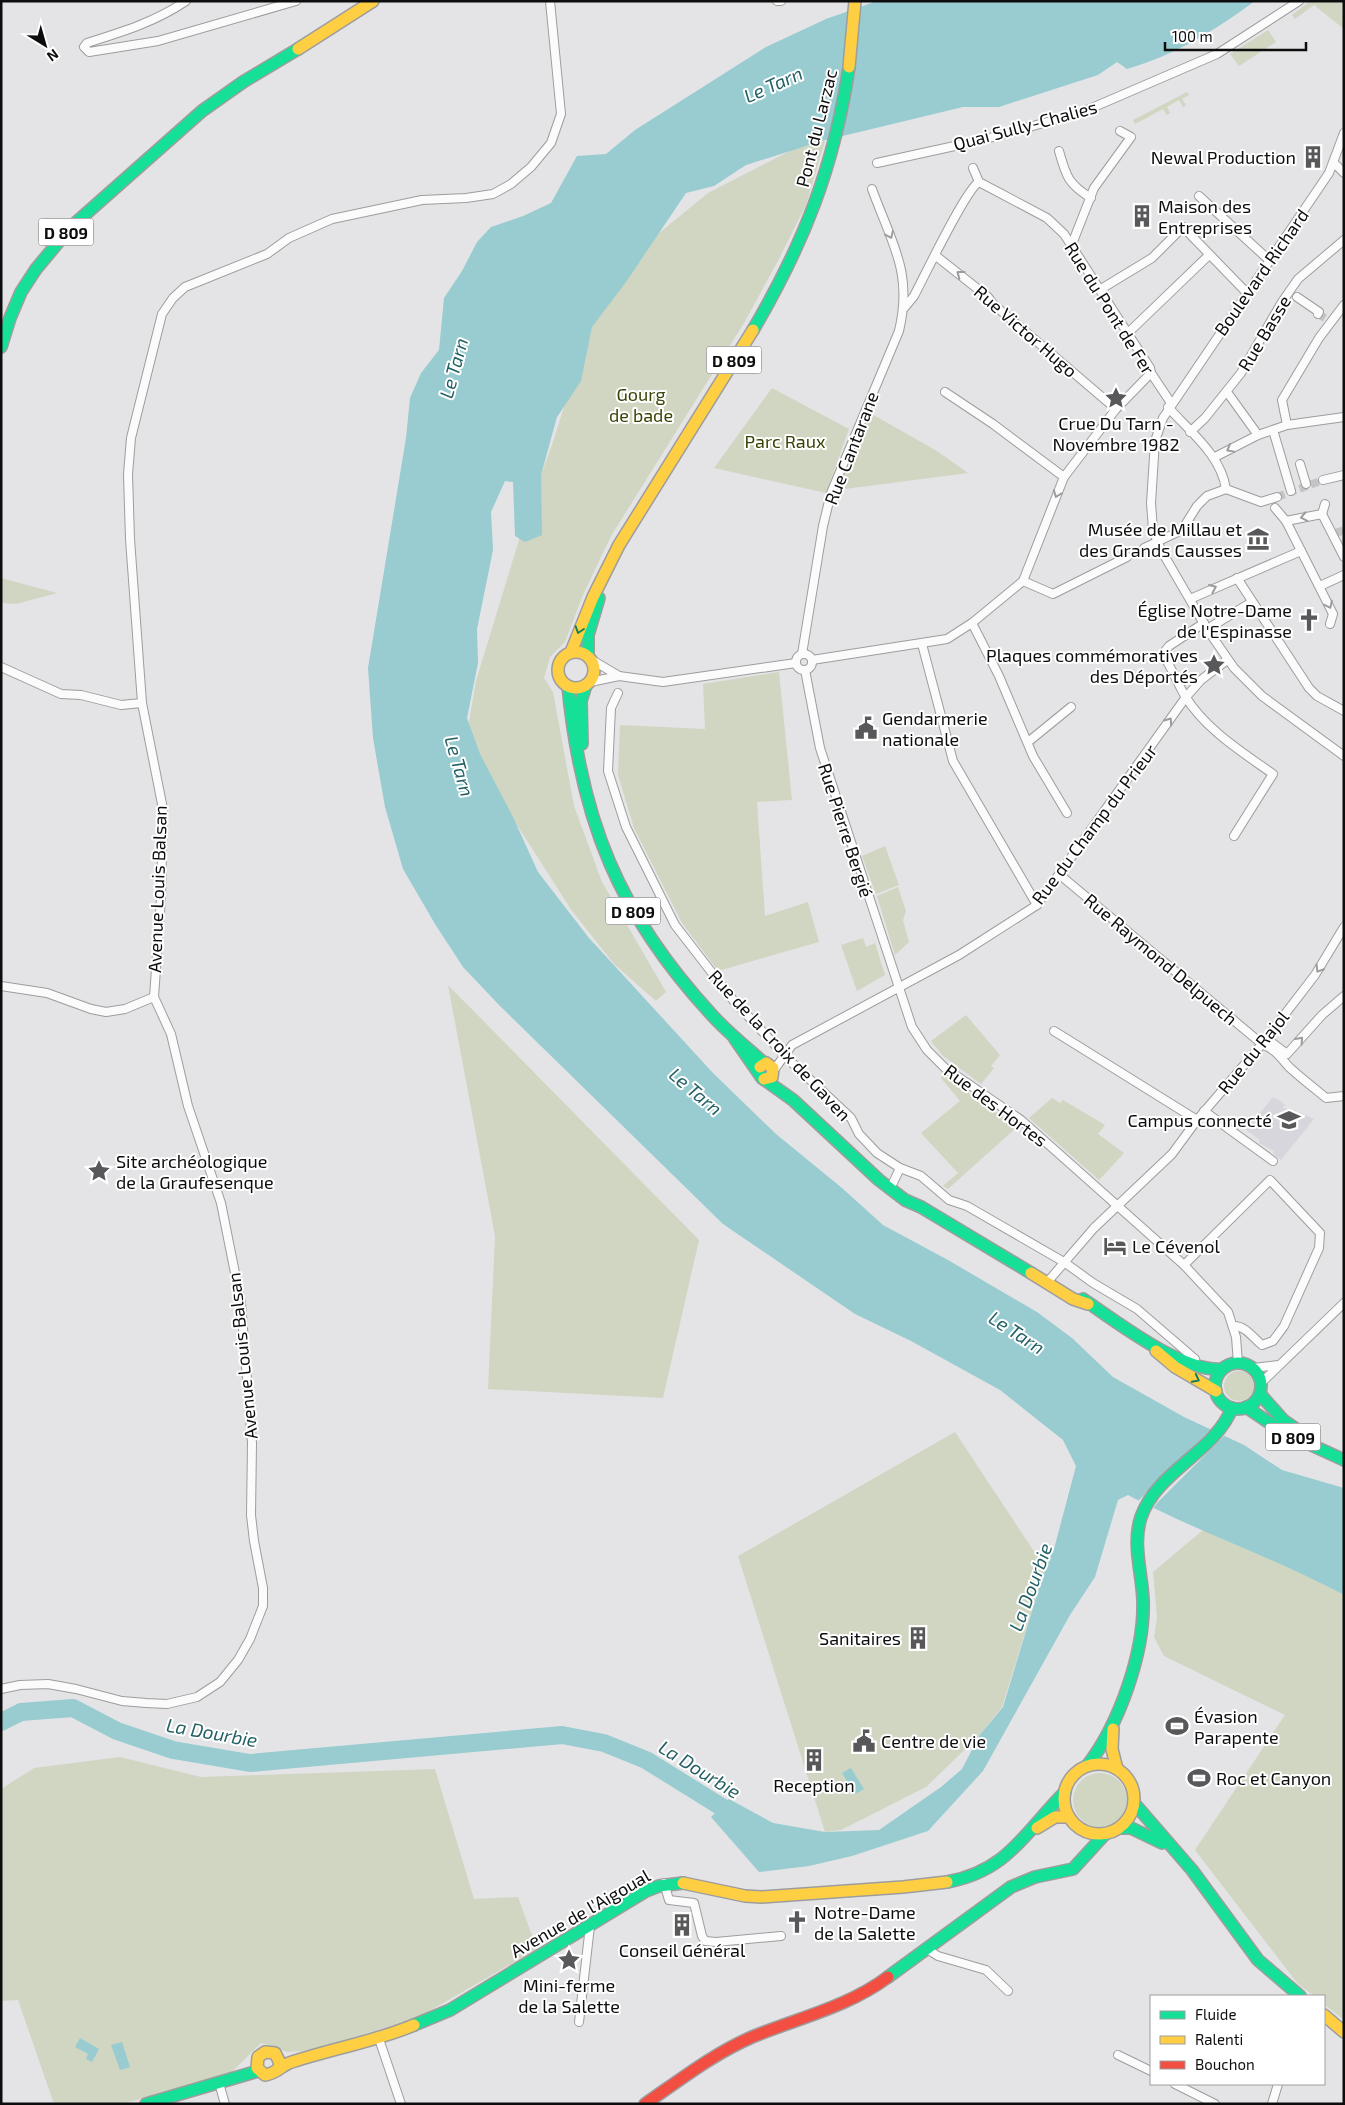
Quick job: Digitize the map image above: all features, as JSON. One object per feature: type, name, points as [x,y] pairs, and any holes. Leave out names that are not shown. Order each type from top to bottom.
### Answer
[{"type":"main road","name":"D 809","points":[[1,347],[14,307],[42,258],[72,226],[166,141],[225,94],[341,24],[373,1]]},
{"type":"main road","name":"Pont du Larzac","points":[[604,578],[639,509],[768,302],[800,242],[816,203],[843,105],[853,41],[855,1]]},
{"type":"main road","name":"D 809","points":[[571,652],[586,610],[604,578]]},
{"type":"main road","name":"D 809","points":[[590,658],[588,635],[604,578]]},
{"type":"main road","points":[[577,651],[590,658],[594,671],[588,684],[577,688],[568,686],[559,677],[558,671],[561,659],[571,652],[577,651]]},
{"type":"main road","name":"D 809","points":[[580,757],[581,702],[588,684]]},
{"type":"main road","name":"D 809","points":[[568,686],[572,726],[580,757],[587,798],[601,845],[632,910],[673,971],[793,1100],[879,1180],[904,1200],[921,1207],[1073,1299],[1088,1304]]},
{"type":"main road","name":"D 809","points":[[867,1167],[893,1183],[921,1207]]},
{"type":"main road","name":"D 809","points":[[999,1254],[1076,1293],[1088,1304],[1146,1341],[1200,1368],[1209,1370],[1222,1369]]},
{"type":"main road","name":"D 809","points":[[1146,1341],[1175,1367],[1216,1391]]},
{"type":"main road","points":[[1238,1363],[1253,1368],[1261,1388],[1255,1402],[1246,1407],[1232,1408],[1222,1402],[1216,1391],[1217,1377],[1222,1369],[1238,1363]]},
{"type":"main road","name":"D 809","points":[[1261,1388],[1290,1426],[1324,1446],[1344,1454]]},
{"type":"main road","name":"D 809","points":[[1246,1407],[1283,1432],[1344,1460]]},
{"type":"main road","points":[[1088,1766],[1099,1752],[1113,1726],[1136,1650],[1143,1610],[1137,1540],[1141,1515],[1152,1497],[1226,1424],[1232,1408]]},
{"type":"main road","points":[[1113,1726],[1112,1749],[1117,1769]]},
{"type":"main road","points":[[1120,1828],[1130,1817],[1134,1803],[1130,1782],[1117,1769],[1098,1764],[1088,1766],[1077,1772],[1069,1781],[1064,1800],[1069,1816],[1083,1831],[1105,1834],[1120,1828],[1131,1828],[1169,1846]]},
{"type":"main road","name":"Avenue de l'Aigoual","points":[[278,2070],[302,2058],[379,2039],[423,2023],[450,2010],[646,1891],[664,1884],[682,1883],[743,1896],[762,1897],[953,1882],[973,1876],[1010,1855],[1028,1836],[1042,1816],[1065,1792]]},
{"type":"main road","points":[[1134,1803],[1169,1846],[1192,1870],[1258,1960],[1299,1995]]},
{"type":"main road","name":"Avenue de l'Aigoual","points":[[1028,1836],[1055,1817],[1069,1816]]},
{"type":"main road","points":[[1083,1831],[1086,1853]]},
{"type":"main road","points":[[645,2104],[722,2051],[865,1993],[1011,1887],[1035,1877],[1073,1869],[1105,1834]]},
{"type":"main road","points":[[1325,2017],[1344,2032]]},
{"type":"main road","points":[[146,2104],[241,2076],[257,2067],[260,2055],[265,2052],[272,2052],[280,2062],[278,2070],[268,2075],[257,2067]]},
{"type":"main road","name":"Avenue de l'Aigoual","points":[[277,2056],[302,2058]]},
{"type":"street","points":[[186,1],[166,14],[87,43],[84,48],[89,52],[158,41],[296,1]]},
{"type":"street","name":"Avenue Louis Balsan","points":[[1,1689],[20,1685],[48,1684],[76,1688],[122,1701],[166,1704],[197,1697],[220,1682],[238,1660],[250,1639],[263,1606],[263,1588],[251,1515],[252,1444],[241,1303],[221,1202],[188,1106],[171,1034],[154,997],[161,898],[163,810],[142,703],[130,539],[128,474],[131,438],[162,314],[173,298],[185,287],[266,254],[289,238],[324,222],[364,211],[422,200],[466,198],[493,194],[511,184],[531,167],[551,143],[561,114],[550,1]]},
{"type":"street","name":"Quai Sully-Chalies","points":[[877,164],[982,140],[1080,114],[1217,54],[1300,1]]},
{"type":"street","points":[[1072,244],[1094,188],[1131,137],[1120,131]]},
{"type":"street","name":"Boulevard Richard","points":[[1344,133],[1334,163],[1170,405],[1155,441],[1151,515],[1157,542],[1205,626],[1227,660],[1262,696],[1344,756]]},
{"type":"street","points":[[1059,151],[1067,178],[1075,188],[1090,198]]},
{"type":"street","points":[[1334,163],[1344,173]]},
{"type":"street","points":[[973,168],[979,182]]},
{"type":"street","name":"Rue du Pont de Fer","points":[[979,182],[1047,218],[1072,244],[1129,332],[1170,405],[1190,432],[1214,457],[1225,480],[1226,489]]},
{"type":"street","name":"Rue Cantarane","points":[[905,307],[914,296],[963,202],[979,182]]},
{"type":"street","name":"Rue Cantarane","points":[[802,654],[823,526],[831,493],[899,332],[905,307],[904,275],[872,189]]},
{"type":"street","points":[[1199,196],[1269,260]]},
{"type":"street","points":[[1101,289],[1152,258],[1183,227],[1246,292]]},
{"type":"street","name":"Rue Basse","points":[[1190,432],[1205,418],[1242,373],[1282,302],[1298,279],[1344,240]]},
{"type":"street","name":"Rue Victor Hugo","points":[[936,256],[988,296],[993,304],[1116,409]]},
{"type":"street","points":[[1129,332],[1210,256]]},
{"type":"street","points":[[1297,297],[1319,312],[1318,314]]},
{"type":"street","points":[[1287,426],[1281,402],[1298,371],[1343,307]]},
{"type":"street","points":[[812,660],[947,639],[972,622],[1023,581],[1064,477],[1116,409],[1151,373]]},
{"type":"street","points":[[945,392],[993,424],[1064,477]]},
{"type":"street","points":[[1227,392],[1258,435]]},
{"type":"street","points":[[1214,457],[1258,435],[1273,430],[1344,417]]},
{"type":"street","points":[[1273,430],[1291,491]]},
{"type":"street","points":[[1300,464],[1306,484]]},
{"type":"street","points":[[1323,480],[1344,475]]},
{"type":"street","points":[[1144,548],[1182,530],[1197,506],[1207,496],[1226,489],[1261,502],[1273,501],[1286,521],[1333,614],[1330,624]]},
{"type":"street","points":[[1325,504],[1322,514],[1334,533],[1344,557]]},
{"type":"street","points":[[1286,521],[1322,514]]},
{"type":"street","points":[[1190,598],[1301,551]]},
{"type":"street","points":[[1023,581],[1054,594],[1126,557]]},
{"type":"street","points":[[1320,586],[1344,574]]},
{"type":"street","points":[[1237,578],[1272,629],[1282,650],[1313,692],[1344,711]]},
{"type":"street","points":[[1234,836],[1273,774],[1225,738],[1203,718],[1186,697],[1165,658],[1165,651],[1169,646],[1252,602]]},
{"type":"street","points":[[972,622],[999,676],[1028,742],[1067,813]]},
{"type":"street","points":[[922,644],[953,761],[1037,905]]},
{"type":"street","points":[[802,654],[808,654],[812,660],[812,666],[805,670],[800,669],[796,663],[798,656],[802,654]]},
{"type":"street","points":[[590,658],[619,676]]},
{"type":"street","name":"Rue du Champ du Prieur","points":[[767,1070],[792,1045],[959,955],[1037,905],[1186,697],[1201,680],[1227,660]]},
{"type":"street","points":[[588,684],[619,676],[662,682],[796,663]]},
{"type":"street","points":[[1,668],[60,694],[81,694],[121,705],[142,703]]},
{"type":"street","name":"Rue Pierre Bergié","points":[[805,670],[820,748],[898,987]]},
{"type":"street","name":"Rue de la Croix de Gaven","points":[[618,693],[611,708],[608,771],[626,827],[675,924],[722,987],[784,1054],[851,1118],[859,1134],[877,1153],[900,1168],[921,1176],[949,1200],[967,1206],[1064,1262],[1137,1309],[1195,1359]]},
{"type":"street","points":[[1028,742],[1071,707]]},
{"type":"street","name":"Rue Raymond Delpuech","points":[[1060,874],[1262,1044]]},
{"type":"street","name":"Rue du Rajol","points":[[1050,1279],[1119,1205],[1172,1154],[1204,1111],[1262,1044],[1315,975],[1344,927]]},
{"type":"street","points":[[1,986],[46,993],[91,1009],[106,1012],[125,1009],[154,997]]},
{"type":"street","name":"Rue des Hortes","points":[[898,987],[912,1027],[927,1050],[945,1068],[1021,1120],[1119,1205],[1184,1265],[1228,1312],[1234,1326]]},
{"type":"street","points":[[1262,1044],[1271,1042],[1287,1054],[1322,1015],[1344,996]]},
{"type":"street","points":[[1054,1032],[1197,1120]]},
{"type":"street","points":[[1262,1044],[1283,1058],[1288,1066],[1326,1098],[1344,1096]]},
{"type":"street","points":[[1204,1111],[1273,1161]]},
{"type":"street","points":[[893,1183],[900,1168]]},
{"type":"street","points":[[1184,1265],[1270,1180],[1312,1222],[1320,1233],[1319,1248],[1284,1326],[1273,1341],[1262,1345],[1249,1332],[1239,1326],[1234,1326],[1238,1363]]},
{"type":"street","points":[[1261,1388],[1278,1365],[1344,1303]]},
{"type":"street","points":[[1253,1368],[1278,1365]]},
{"type":"street","points":[[664,1884],[669,1900],[694,1903],[705,1941],[716,1942],[781,1936]]},
{"type":"street","points":[[579,2022],[590,1926]]},
{"type":"street","points":[[927,1949],[938,1956],[986,1970],[1008,1992]]},
{"type":"street","points":[[379,2039],[401,2104]]},
{"type":"street","points":[[1118,2055],[1150,2071]]},
{"type":"street","points":[[218,2083],[225,2104]]},
{"type":"street","points":[[1177,2085],[1215,2104]]},
{"type":"street","points":[[1272,2104],[1278,2085]]},
{"type":"shaded area","points":[[1273,1097],[1285,1105],[1282,1108],[1288,1109],[1290,1114],[1294,1110],[1314,1119],[1281,1160],[1273,1153],[1274,1151],[1259,1143],[1260,1140],[1246,1130]]},
{"type":"green space","points":[[1310,1],[1344,1],[1344,29],[1314,5],[1295,19],[1292,15]]},
{"type":"green space","points":[[1268,30],[1276,42],[1239,66],[1230,54]]},
{"type":"green space","points":[[1187,92],[1189,95],[1182,99],[1186,105],[1183,107],[1179,100],[1167,107],[1170,113],[1167,115],[1163,109],[1135,124],[1133,120]]},
{"type":"green space","name":"Gourg de bade","points":[[825,141],[806,205],[779,259],[744,323],[611,536],[583,595],[565,642],[550,657],[544,678],[553,692],[574,806],[602,882],[666,992],[656,1001],[614,964],[572,911],[478,764],[469,722],[476,681],[530,504],[552,445],[593,315],[647,243],[708,193],[792,150]]},
{"type":"green space","name":"Parc Raux","points":[[772,388],[849,429],[826,493],[714,468]]},
{"type":"green space","points":[[870,413],[937,451],[968,473],[845,489],[841,483]]},
{"type":"green space","points":[[1,578],[57,593],[16,604],[1,603]]},
{"type":"green space","points":[[779,672],[792,800],[757,802],[765,916],[808,902],[819,942],[718,971],[682,923],[634,828],[618,775],[620,725],[705,729],[703,684]]},
{"type":"green space","points":[[885,846],[899,885],[876,894],[862,856]]},
{"type":"green space","points":[[898,887],[906,911],[903,920],[909,942],[895,955],[877,896]]},
{"type":"green space","points":[[863,938],[866,947],[875,943],[885,975],[857,991],[841,945]]},
{"type":"green space","points":[[448,985],[699,1240],[663,1398],[488,1389],[495,1236]]},
{"type":"green space","points":[[966,1015],[1000,1055],[991,1066],[994,1068],[981,1084],[942,1055],[931,1041]]},
{"type":"green space","points":[[943,1075],[1017,1127],[948,1189],[943,1186],[958,1173],[921,1133],[960,1101],[941,1078]]},
{"type":"green space","points":[[1052,1098],[1060,1103],[1063,1100],[1105,1125],[1098,1134],[1124,1153],[1099,1180],[1029,1118]]},
{"type":"green space","points":[[1239,1371],[1250,1375],[1254,1386],[1250,1397],[1239,1401],[1228,1397],[1224,1386],[1228,1375]]},
{"type":"green space","points":[[955,1432],[1045,1568],[1002,1707],[979,1736],[926,1787],[841,1830],[825,1832],[738,1556]]},
{"type":"green space","points":[[1203,1530],[1301,1572],[1344,1595],[1344,2020],[1325,2005],[1325,1995],[1313,1995],[1298,1984],[1195,1850],[1285,1715],[1164,1656],[1154,1637],[1157,1618],[1153,1572]]},
{"type":"green space","points":[[120,1757],[201,1777],[435,1769],[474,1899],[518,1897],[537,1949],[419,2017],[327,2046],[304,2051],[287,2052],[261,2043],[232,2072],[123,2104],[54,2104],[18,2000],[1,2001],[1,1789],[34,1768]]},
{"type":"green space","points":[[1095,1773],[1105,1773],[1115,1777],[1123,1785],[1127,1800],[1123,1815],[1115,1823],[1105,1827],[1095,1827],[1085,1823],[1077,1815],[1073,1805],[1073,1795],[1077,1785],[1085,1777]]},
{"type":"water","name":"Le Tarn","points":[[877,1],[1255,1],[1194,41],[1145,63],[1127,69],[1117,62],[1098,75],[999,107],[963,107],[822,141],[746,165],[714,186],[686,193],[626,282],[592,327],[581,381],[557,417],[541,475],[542,535],[525,542],[515,536],[513,482],[505,481],[491,512],[493,550],[477,629],[478,663],[467,718],[480,754],[513,817],[538,872],[589,938],[713,1073],[776,1134],[842,1188],[883,1225],[1037,1312],[1072,1338],[1113,1377],[1184,1417],[1244,1445],[1282,1470],[1344,1488],[1344,1595],[1128,1495],[1118,1500],[1095,1577],[1070,1615],[983,1771],[928,1831],[852,1856],[809,1866],[759,1872],[711,1817],[729,1799],[773,1823],[825,1832],[879,1830],[941,1787],[962,1769],[979,1736],[1003,1707],[1045,1568],[1054,1549],[1076,1466],[1063,1440],[1000,1390],[911,1341],[855,1314],[723,1224],[500,1006],[463,967],[403,869],[385,807],[373,738],[368,668],[406,438],[410,398],[421,373],[439,350],[444,298],[462,271],[477,242],[491,227],[523,216],[551,203],[577,156],[606,154],[635,130],[766,47],[826,19]]},
{"type":"water","points":[[851,1768],[864,1789],[855,1794],[842,1773]]},
{"type":"water","points":[[80,2038],[99,2049],[92,2062],[86,2059],[88,2054],[75,2047]]},
{"type":"water","points":[[122,2042],[130,2067],[120,2070],[111,2045]]},
{"type":"pier","points":[[1212,1428],[1226,1434],[1152,1510],[1137,1502]]},
{"type":"waterway","name":"La Dourbie","points":[[1,1722],[21,1712],[73,1708],[117,1731],[173,1750],[250,1763],[562,1735],[604,1743],[646,1760],[741,1819]]},
{"type":"tunnel","points":[[1318,314],[1331,322]]},
{"type":"tunnel","points":[[1277,497],[1323,480]]},
{"type":"tunnel","points":[[1336,533],[1344,530]]},
{"type":"traffic: fast","points":[[1,347],[21,292],[36,269],[71,227],[202,111],[243,82],[298,49]]},
{"type":"traffic: fast","points":[[753,330],[802,235],[814,203],[835,138],[849,67]]},
{"type":"traffic: fast","points":[[588,656],[588,635],[599,598]]},
{"type":"traffic: fast","points":[[582,744],[581,701],[586,685]]},
{"type":"traffic: fast","points":[[568,686],[574,735],[583,780],[595,823],[610,863],[629,902],[652,940],[679,977],[717,1021],[764,1063]]},
{"type":"traffic: fast","points":[[735,1039],[762,1078],[793,1100],[879,1180],[905,1200],[921,1207],[1031,1273]]},
{"type":"traffic: fast","points":[[1083,1299],[1131,1332],[1169,1354],[1188,1363],[1206,1368],[1222,1369]]},
{"type":"traffic: fast","points":[[1233,1363],[1243,1363],[1257,1373],[1261,1386],[1257,1399],[1251,1405],[1243,1409],[1233,1409],[1219,1399],[1215,1391],[1215,1381],[1225,1367],[1233,1363]]},
{"type":"traffic: fast","points":[[1260,1394],[1283,1420],[1303,1434]]},
{"type":"traffic: fast","points":[[1246,1407],[1283,1432],[1344,1460]]},
{"type":"traffic: fast","points":[[1087,1766],[1110,1730],[1119,1709],[1135,1665],[1140,1642],[1143,1600],[1137,1538],[1141,1517],[1149,1501],[1160,1487],[1213,1437],[1224,1423],[1232,1408]]},
{"type":"traffic: fast","points":[[947,1882],[968,1877],[986,1869],[1001,1859],[1014,1848],[1065,1792]]},
{"type":"traffic: fast","points":[[1134,1803],[1192,1870],[1258,1960],[1299,1995]]},
{"type":"traffic: fast","points":[[1120,1828],[1131,1828],[1162,1843]]},
{"type":"traffic: fast","points":[[888,1977],[1011,1887],[1035,1877],[1073,1869],[1105,1834]]},
{"type":"traffic: fast","points":[[414,2025],[450,2010],[646,1891],[659,1886],[683,1883]]},
{"type":"traffic: fast","points":[[146,2104],[258,2071]]},
{"type":"traffic: slow","points":[[298,49],[373,1]]},
{"type":"traffic: slow","points":[[849,67],[855,1]]},
{"type":"traffic: slow","points":[[571,652],[593,597],[619,545],[753,330]]},
{"type":"traffic: slow","points":[[576,652],[583,653],[589,657],[593,663],[594,670],[593,677],[589,683],[583,687],[576,688],[569,687],[563,683],[559,677],[558,670],[559,663],[563,657],[569,653],[576,652]]},
{"type":"traffic: slow","points":[[760,1067],[766,1063],[773,1068],[772,1077],[764,1079]]},
{"type":"traffic: slow","points":[[1031,1273],[1073,1299],[1088,1304]]},
{"type":"traffic: slow","points":[[1156,1351],[1175,1367],[1216,1391]]},
{"type":"traffic: slow","points":[[1113,1729],[1112,1749],[1117,1769]]},
{"type":"traffic: slow","points":[[1099,1764],[1112,1767],[1124,1774],[1131,1786],[1134,1799],[1131,1812],[1124,1824],[1112,1831],[1099,1834],[1086,1831],[1074,1824],[1067,1812],[1064,1799],[1067,1786],[1074,1774],[1086,1767],[1099,1764]]},
{"type":"traffic: slow","points":[[1037,1828],[1055,1817],[1069,1817]]},
{"type":"traffic: slow","points":[[683,1883],[745,1896],[761,1897],[947,1882]]},
{"type":"traffic: slow","points":[[1325,2016],[1344,2032]]},
{"type":"traffic: slow","points":[[278,2070],[280,2063],[275,2053],[265,2052],[258,2057],[257,2068],[265,2075],[275,2072],[289,2063],[383,2036],[414,2025]]},
{"type":"traffic: jam","points":[[645,2104],[724,2051],[769,2030],[840,2004],[888,1977]]},
{"type":"place","name":"Newal Production","points":[[1313,157]]},
{"type":"place","name":"Maison des Entreprises","points":[[1142,216]]},
{"type":"place","name":"Crue Du Tarn - Novembre 1982","points":[[1116,398]]},
{"type":"place","name":"Musée de Millau et des Grands Causses","points":[[1258,539]]},
{"type":"place","name":"Église Notre-Dame de l'Espinasse","points":[[1309,620]]},
{"type":"place","name":"Plaques commémoratives des Déportés","points":[[1214,665]]},
{"type":"place","name":"Gendarmerie nationale","points":[[866,728]]},
{"type":"place","name":"Campus connecté","points":[[1289,1120]]},
{"type":"place","name":"Site archéologique de la Graufesenque","points":[[99,1171]]},
{"type":"place","name":"Le Cévenol","points":[[1115,1246]]},
{"type":"place","name":"Sanitaires","points":[[918,1638]]},
{"type":"place","name":"Évasion Parapente","points":[[1177,1726]]},
{"type":"place","name":"Centre de vie","points":[[864,1741]]},
{"type":"place","name":"Reception","points":[[814,1760]]},
{"type":"place","name":"Roc et Canyon","points":[[1199,1778]]},
{"type":"place","name":"Notre-Dame de la Salette","points":[[797,1922]]},
{"type":"place","name":"Conseil Général","points":[[682,1925]]},
{"type":"place","name":"Mini-ferme de la Salette","points":[[569,1960]]}]
